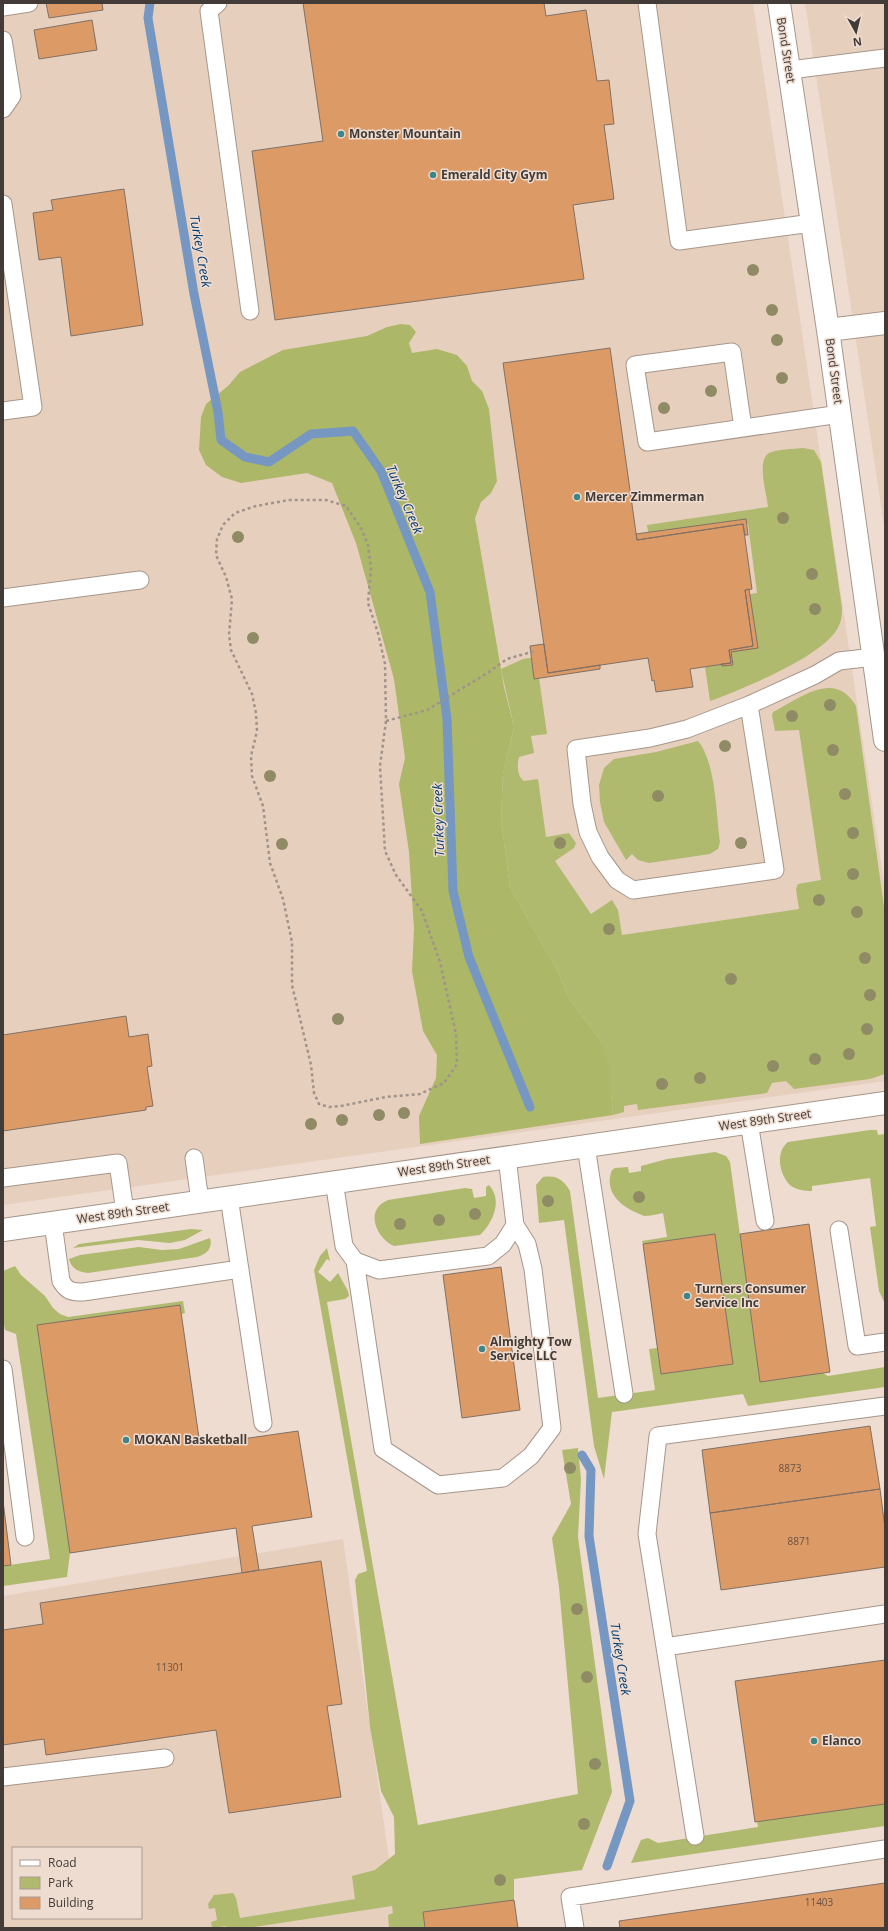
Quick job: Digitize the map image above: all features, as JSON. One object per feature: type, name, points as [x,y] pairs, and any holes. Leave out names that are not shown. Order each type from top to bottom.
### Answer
[{"type":"street","name":"Bond Street","points":[[779,3],[878,661],[885,740]]},
{"type":"street","points":[[828,330],[885,323]]},
{"type":"street","name":"West 89th Street","points":[[3,1230],[885,1102]]},
{"type":"lane","points":[[3,7],[29,3]]},
{"type":"lane","points":[[218,3],[209,11],[250,312]]},
{"type":"lane","points":[[647,3],[679,241],[812,223]]},
{"type":"lane","points":[[3,40],[12,96],[3,109]]},
{"type":"lane","points":[[790,70],[885,58]]},
{"type":"lane","points":[[3,204],[33,407],[3,411]]},
{"type":"lane","points":[[743,428],[732,352],[635,365],[646,442],[743,428],[840,414]]},
{"type":"lane","points":[[3,598],[140,580]]},
{"type":"lane","points":[[749,705],[775,870],[633,890],[616,880],[600,857],[588,832],[582,804],[576,749],[650,738],[687,729],[749,705],[815,675],[839,661],[878,661]]},
{"type":"lane","points":[[749,1122],[765,1220]]},
{"type":"lane","points":[[586,1146],[624,1394]]},
{"type":"lane","points":[[334,1181],[344,1246],[355,1261],[383,1449],[438,1485],[503,1478],[531,1456],[552,1428],[533,1269],[527,1244],[515,1226],[507,1157]]},
{"type":"lane","points":[[194,1158],[200,1201]]},
{"type":"lane","points":[[3,1178],[118,1163],[125,1212]]},
{"type":"lane","points":[[229,1197],[263,1423]]},
{"type":"lane","points":[[53,1223],[61,1281],[65,1289],[72,1292],[83,1292],[240,1269]]},
{"type":"lane","points":[[355,1261],[379,1270],[488,1256],[503,1244],[515,1226]]},
{"type":"lane","points":[[839,1230],[857,1346],[885,1342]]},
{"type":"lane","points":[[3,1369],[25,1537]]},
{"type":"lane","points":[[695,1836],[647,1534],[658,1436],[885,1406]]},
{"type":"lane","points":[[665,1647],[885,1614]]},
{"type":"lane","points":[[3,1777],[165,1758]]},
{"type":"lane","points":[[575,1928],[570,1897],[885,1848]]},
{"type":"path","points":[[289,500],[326,500],[346,506],[361,528],[368,545],[370,568],[368,603],[378,633],[385,664],[386,721],[380,766],[385,851],[396,875],[422,911],[440,962],[456,1034],[457,1064],[444,1083],[420,1094],[386,1097],[330,1107],[319,1104],[314,1093],[311,1065],[292,985],[292,942],[283,899],[270,863],[263,806],[252,776],[251,756],[257,731],[256,713],[252,694],[231,650],[229,635],[232,599],[226,577],[216,555],[218,539],[223,525],[235,513],[256,506],[289,500]]},
{"type":"path","points":[[386,721],[427,710],[489,672],[507,659],[535,651]]},
{"type":"shaded area","points":[[3,3],[753,3],[885,890],[885,1081],[3,1205]]},
{"type":"shaded area","points":[[805,3],[885,3],[885,532]]},
{"type":"shaded area","points":[[343,1539],[399,1928],[3,1928],[3,1596]]},
{"type":"green space","points":[[401,324],[410,325],[416,332],[409,343],[412,353],[437,349],[457,355],[467,366],[472,381],[482,391],[489,409],[497,481],[491,493],[481,502],[475,518],[504,687],[514,727],[503,774],[501,820],[510,887],[558,972],[568,997],[601,1041],[609,1067],[613,1115],[420,1144],[419,1116],[436,1078],[437,1055],[423,1031],[412,971],[414,929],[409,852],[399,784],[405,758],[394,679],[356,543],[332,483],[307,473],[241,483],[222,477],[206,465],[199,450],[201,417],[206,404],[228,386],[240,372],[283,350],[367,336],[387,327]]},
{"type":"green space","points":[[803,448],[814,450],[821,462],[842,608],[840,623],[836,631],[826,642],[813,652],[778,672],[710,701],[705,667],[729,650],[745,595],[757,593],[748,524],[649,538],[647,525],[768,507],[763,478],[763,463],[765,457],[769,453],[776,451]]},
{"type":"green space","points":[[536,657],[547,734],[531,736],[534,753],[519,757],[519,773],[524,781],[538,779],[546,837],[569,833],[576,843],[574,848],[555,861],[591,914],[612,900],[618,910],[622,935],[799,909],[796,889],[798,884],[821,880],[799,730],[775,731],[772,715],[773,712],[794,700],[817,690],[828,688],[838,689],[848,695],[856,706],[885,914],[885,1074],[870,1079],[794,1089],[786,1081],[772,1083],[767,1093],[638,1110],[637,1104],[624,1106],[624,1112],[613,1115],[611,1092],[601,1041],[568,997],[558,972],[510,887],[501,820],[503,774],[514,727],[501,669],[523,659]]},
{"type":"green space","points":[[698,741],[704,750],[712,775],[720,842],[718,849],[710,854],[649,863],[638,860],[632,854],[626,860],[604,822],[600,802],[599,785],[604,768],[614,759],[656,752]]},
{"type":"green space","points":[[884,1129],[885,1304],[879,1291],[870,1227],[876,1226],[870,1178],[812,1186],[812,1191],[801,1190],[791,1186],[781,1170],[780,1164],[781,1152],[788,1142],[870,1130],[877,1130],[878,1135],[884,1134]]},
{"type":"green space","points":[[715,1152],[726,1156],[730,1162],[760,1382],[823,1373],[828,1376],[885,1367],[885,1387],[748,1406],[743,1394],[612,1412],[604,1479],[594,1446],[564,1220],[539,1223],[536,1185],[543,1177],[555,1177],[565,1183],[570,1191],[598,1398],[655,1390],[649,1349],[657,1348],[661,1374],[733,1364],[715,1234],[643,1244],[642,1241],[667,1237],[663,1213],[644,1216],[623,1205],[614,1196],[611,1190],[610,1177],[612,1170],[615,1168],[628,1167],[629,1173],[641,1171],[641,1166],[667,1159]]},
{"type":"green space","points":[[489,1185],[495,1197],[495,1211],[489,1224],[480,1235],[394,1246],[382,1237],[375,1224],[376,1210],[388,1200],[465,1188],[472,1189],[474,1198],[486,1196],[486,1187]]},
{"type":"green space","points":[[191,1229],[203,1230],[185,1240],[170,1243],[138,1240],[73,1248],[79,1244]]},
{"type":"green space","points":[[210,1238],[210,1248],[204,1254],[197,1257],[88,1273],[81,1272],[76,1269],[71,1265],[69,1259],[80,1255],[139,1247],[162,1250],[179,1249]]},
{"type":"green space","points":[[327,1248],[330,1261],[327,1259],[318,1272],[330,1282],[338,1273],[348,1291],[349,1296],[345,1299],[327,1302],[418,1825],[578,1794],[559,1587],[552,1538],[571,1504],[562,1450],[578,1448],[581,1479],[578,1537],[612,1792],[582,1870],[514,1879],[514,1900],[423,1912],[425,1928],[389,1928],[388,1915],[393,1913],[392,1906],[247,1928],[226,1928],[226,1926],[212,1928],[211,1922],[217,1920],[215,1908],[209,1909],[208,1904],[214,1895],[233,1893],[236,1898],[240,1918],[355,1899],[352,1876],[375,1870],[395,1854],[394,1817],[381,1791],[370,1727],[355,1580],[358,1574],[367,1571],[314,1270],[320,1256]]},
{"type":"green space","points":[[15,1266],[21,1275],[45,1296],[53,1308],[60,1314],[68,1317],[183,1301],[185,1313],[182,1314],[180,1305],[37,1326],[70,1553],[67,1577],[3,1586],[3,1566],[50,1559],[16,1334],[5,1330],[3,1318],[3,1271]]},
{"type":"green space","points":[[885,1804],[885,1826],[631,1863],[641,1840],[648,1838],[658,1843],[758,1827],[757,1821]]},
{"type":"building","points":[[46,3],[102,3],[103,10],[49,18]]},
{"type":"building","name":"Emerald City Gym","points":[[303,3],[544,3],[546,16],[586,10],[597,81],[609,80],[614,124],[604,125],[614,199],[573,205],[584,279],[275,320],[252,151],[323,141]]},
{"type":"building","points":[[92,20],[97,50],[39,59],[34,30]]},
{"type":"building","points":[[124,189],[143,325],[71,336],[61,257],[39,260],[33,213],[53,210],[51,200]]},
{"type":"building","name":"Mercer Zimmerman","points":[[610,348],[637,540],[743,524],[752,589],[745,590],[753,646],[729,650],[731,663],[690,669],[693,687],[656,692],[654,680],[652,681],[648,658],[548,673],[503,363]]},
{"type":"building","points":[[746,519],[748,535],[745,535],[743,524],[637,540],[636,534]]},
{"type":"building","points":[[749,589],[758,648],[731,652],[733,665],[722,666],[721,664],[731,663],[729,650],[753,646],[745,590]]},
{"type":"building","points":[[544,644],[548,673],[600,665],[600,669],[534,679],[530,646]]},
{"type":"building","points":[[126,1016],[129,1037],[148,1034],[152,1066],[147,1067],[153,1106],[146,1107],[146,1110],[3,1131],[3,1035]]},
{"type":"building","points":[[809,1224],[830,1372],[760,1382],[740,1234]]},
{"type":"building","name":"Turners Consumer Service Inc","points":[[715,1234],[733,1364],[661,1374],[643,1244]]},
{"type":"building","name":"Almighty Tow Service LLC","points":[[501,1267],[520,1410],[462,1418],[443,1275]]},
{"type":"building","name":"MOKAN Basketball","points":[[180,1305],[200,1445],[298,1431],[312,1517],[252,1526],[259,1570],[242,1573],[236,1528],[70,1553],[37,1325]]},
{"type":"building","points":[[870,1426],[880,1489],[710,1513],[702,1450]]},
{"type":"building","points":[[880,1489],[885,1528],[885,1567],[721,1590],[710,1513]]},
{"type":"building","points":[[3,1501],[11,1565],[3,1566]]},
{"type":"building","points":[[321,1561],[342,1704],[327,1706],[341,1797],[229,1813],[216,1730],[46,1755],[44,1739],[3,1745],[3,1630],[43,1624],[40,1603]]},
{"type":"building","name":"Elanco","points":[[885,1660],[885,1804],[755,1822],[735,1681]]},
{"type":"building","points":[[885,1883],[885,1928],[620,1928],[619,1921]]},
{"type":"building","points":[[514,1900],[518,1928],[425,1928],[423,1912]]},
{"type":"waterway","name":"Turkey Creek","points":[[150,3],[148,18],[194,294],[218,412],[221,440],[245,457],[269,462],[311,434],[353,431],[381,471],[430,592],[447,719],[453,891],[469,957],[530,1107]]},
{"type":"waterway","name":"Turkey Creek","points":[[582,1455],[591,1470],[589,1536],[630,1801],[607,1866]]},
{"type":"place","name":"Monster Mountain","points":[[341,134]]},
{"type":"place","name":"Emerald City Gym","points":[[433,175]]},
{"type":"place","name":"Mercer Zimmerman","points":[[577,497]]},
{"type":"place","name":"Turners Consumer Service Inc","points":[[687,1296]]},
{"type":"place","name":"Almighty Tow Service LLC","points":[[482,1349]]},
{"type":"place","name":"MOKAN Basketball","points":[[126,1440]]},
{"type":"place","name":"Elanco","points":[[814,1741]]}]
